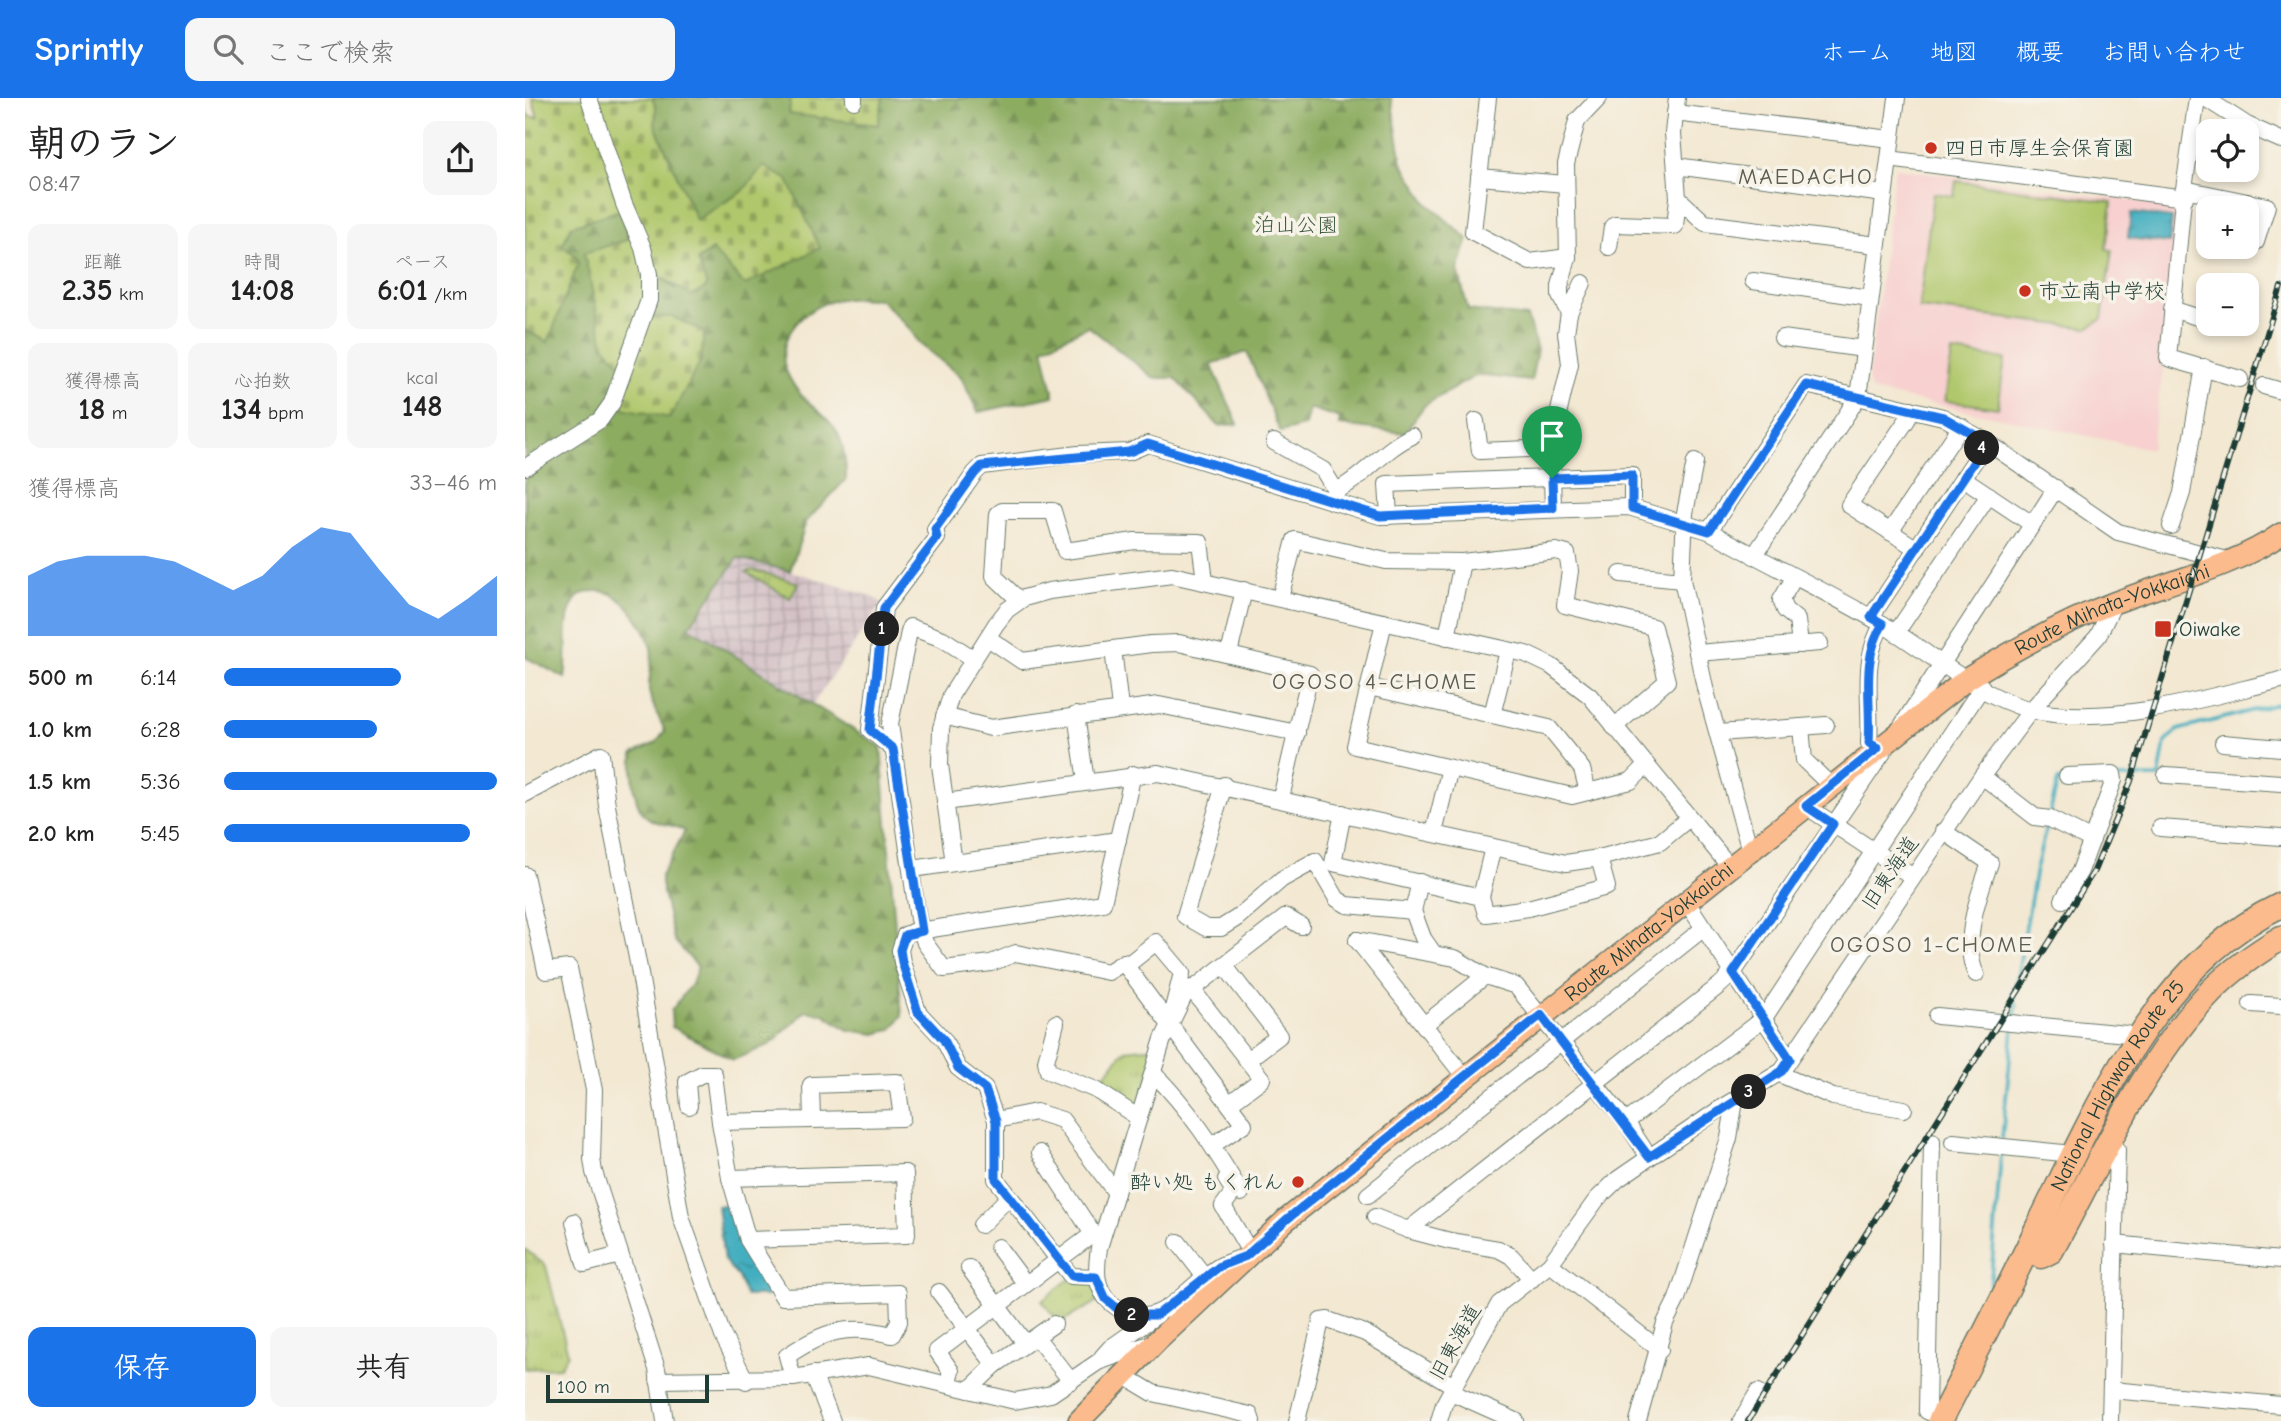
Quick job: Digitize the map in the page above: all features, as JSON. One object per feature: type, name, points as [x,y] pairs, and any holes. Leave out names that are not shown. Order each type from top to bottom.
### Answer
[{"type":"highway","points":[[1947,1420],[2000,1306],[1999,1294],[2063,1153],[2105,1070],[2127,1034],[2190,954],[2231,919],[2281,889]]},
{"type":"highway","name":"National Highway Route 25","points":[[2000,1306],[2098,1108],[2137,1040],[2163,1005],[2216,949],[2281,905]]},
{"type":"highway","name":"National Highway Route 25","points":[[2041,1256],[2126,1089],[2162,1033],[2216,970],[2281,923]]},
{"type":"highway","points":[[1947,1420],[2041,1256],[2051,1251],[2110,1143],[2167,1048],[2197,1008],[2242,964],[2281,938]]},
{"type":"main road","name":"Route Mihata-Yokkaichi","points":[[1079,1421],[1157,1341],[1286,1220],[1897,733],[1975,683],[2013,650],[2114,603],[2227,560],[2281,534]]},
{"type":"street","points":[[526,467],[600,420],[612,403],[649,300],[649,274],[643,248],[624,204],[589,98]]},
{"type":"street","points":[[1488,98],[1473,232],[1530,262],[1567,257]]},
{"type":"street","points":[[1569,313],[1560,296],[1567,257],[1566,164],[1577,121],[1599,98]]},
{"type":"street","points":[[1754,556],[1858,397],[1897,98]]},
{"type":"street","points":[[2197,98],[2184,193],[2168,358],[2240,379]]},
{"type":"street","points":[[2205,98],[2247,125],[2281,140]]},
{"type":"street","points":[[1609,247],[1612,227],[1615,224],[1675,226],[1678,198],[1676,106],[1891,139]]},
{"type":"street","points":[[1888,159],[2203,196]]},
{"type":"street","points":[[1676,166],[1884,194]]},
{"type":"street","points":[[1479,177],[1566,184]]},
{"type":"street","points":[[1678,198],[1705,223],[1877,245]]},
{"type":"street","points":[[2259,205],[2267,206],[2259,232]]},
{"type":"street","points":[[1753,281],[1870,298]]},
{"type":"street","points":[[1553,508],[1552,449],[1570,363],[1570,346],[1566,333],[1569,313],[1583,283]]},
{"type":"street","points":[[2172,309],[2196,317]]},
{"type":"street","points":[[1782,338],[1864,349]]},
{"type":"street","points":[[2171,526],[2182,493],[2204,367]]},
{"type":"street","points":[[1709,531],[1806,385],[1911,409],[1961,426],[2118,532],[2227,560]]},
{"type":"street","points":[[2264,386],[2281,391]]},
{"type":"street","points":[[1911,409],[1907,420],[1849,505],[1917,549]]},
{"type":"street","points":[[1476,421],[1480,451],[1552,449]]},
{"type":"street","points":[[1890,532],[1961,426]]},
{"type":"street","points":[[1335,497],[1398,443],[1412,436]]},
{"type":"street","points":[[1883,625],[1917,549],[1987,442]]},
{"type":"street","points":[[1275,443],[1323,470],[1335,497]]},
{"type":"street","points":[[906,565],[982,466],[1129,452],[1148,444],[1335,497],[1388,516],[1553,508],[1632,508],[1685,522],[1709,531],[1883,625],[2006,704],[2031,710],[2072,715],[2153,710],[2281,680]]},
{"type":"street","points":[[1695,461],[1685,522],[1682,580],[1697,653],[1750,851]]},
{"type":"street","points":[[1388,516],[1387,484],[1632,475],[1632,508]]},
{"type":"street","points":[[1963,478],[2032,524]]},
{"type":"street","points":[[1408,1230],[1733,973],[1897,733],[1940,662],[2056,488]]},
{"type":"street","points":[[1878,748],[1869,743],[1867,663],[1872,642],[1989,495]]},
{"type":"street","points":[[1019,600],[994,576],[998,514],[1003,512],[1053,511],[1065,551],[1135,541],[1200,542],[1205,581]]},
{"type":"street","points":[[893,749],[870,730],[884,608],[937,538],[935,529]]},
{"type":"street","points":[[1280,598],[1295,540],[1386,561],[1462,562],[1556,551],[1567,554],[1570,571],[1565,605],[1653,627],[1667,681],[1614,727]]},
{"type":"street","points":[[1447,636],[1462,562]]},
{"type":"street","points":[[1621,574],[1682,580]]},
{"type":"street","points":[[954,863],[939,745],[944,716],[951,695],[1007,610],[1019,600],[1049,591],[1172,575],[1526,654],[1551,666],[1579,685],[1730,867]]},
{"type":"street","points":[[1794,578],[1781,600],[1784,610],[1797,620],[1800,645]]},
{"type":"street","points":[[1229,654],[1244,590]]},
{"type":"street","name":"旧東海道","points":[[1439,1421],[1452,1389],[1499,1304],[1550,1264],[1597,1199],[1618,1179],[1649,1157],[1786,1065],[1982,776],[2031,710],[2098,636],[2114,603]]},
{"type":"street","points":[[1384,622],[1355,746],[1572,796],[1631,780],[1647,765]]},
{"type":"street","points":[[974,659],[943,639],[910,627],[890,724],[925,943],[944,969],[991,963],[1016,953],[1108,972],[1124,962],[1244,1124],[1213,1146]]},
{"type":"street","points":[[988,638],[1022,660],[1179,643],[1310,674],[1281,798]]},
{"type":"street","points":[[1697,653],[1820,643]]},
{"type":"street","points":[[1113,649],[1120,708]]},
{"type":"street","points":[[1492,715],[1508,651]]},
{"type":"street","points":[[1626,1122],[1764,1018],[1875,852],[1975,683]]},
{"type":"street","points":[[1369,687],[1549,728],[1582,769],[1588,792]]},
{"type":"street","points":[[944,716],[991,728],[1120,708],[1159,705],[1297,733]]},
{"type":"street","points":[[1076,715],[1086,781]]},
{"type":"street","points":[[1718,733],[1826,725]]},
{"type":"street","points":[[1801,727],[1804,760],[1830,785]]},
{"type":"street","points":[[2223,743],[2281,748]]},
{"type":"street","points":[[525,794],[601,754],[607,806],[681,1217],[723,1336],[746,1381]]},
{"type":"street","points":[[1434,833],[1450,768]]},
{"type":"street","points":[[945,802],[1133,774],[1181,776],[1566,863],[1599,858],[1660,842],[1689,818]]},
{"type":"street","points":[[1096,1277],[1072,1276],[1056,1260],[996,1179],[996,1121],[985,1089],[958,1068],[944,1040],[918,1012],[909,991],[900,950],[905,935],[922,931],[1103,903],[1133,774]]},
{"type":"street","points":[[2063,900],[2080,871],[2108,802],[2113,774],[2067,776]]},
{"type":"street","points":[[2166,775],[2281,783]]},
{"type":"street","points":[[1982,776],[2035,817],[2047,818],[2092,840]]},
{"type":"street","points":[[1224,785],[1185,916],[1206,928],[1221,928],[1282,879],[1315,861],[1337,900],[1347,905],[1413,911]]},
{"type":"street","points":[[1806,806],[1913,877]]},
{"type":"street","points":[[1343,813],[1333,863],[1481,897]]},
{"type":"street","points":[[2160,828],[2281,837]]},
{"type":"street","points":[[1943,831],[1990,863],[1976,908],[1969,960],[1976,974]]},
{"type":"street","points":[[912,869],[1118,840]]},
{"type":"street","points":[[1493,847],[1481,897],[1486,914],[1528,908],[1607,887],[1599,858]]},
{"type":"street","points":[[525,875],[546,971],[569,968],[594,1090],[592,1158],[657,1369],[665,1421]]},
{"type":"street","points":[[1420,882],[1413,911],[1423,939],[1432,951]]},
{"type":"street","points":[[1686,901],[1764,1018],[1786,1065],[1784,1076],[1833,1097],[1904,1109]]},
{"type":"street","points":[[1169,1024],[1191,988],[1286,917],[1301,926]]},
{"type":"street","points":[[1368,1195],[1704,928]]},
{"type":"street","points":[[1464,1076],[1357,940],[1432,951],[1455,958],[1485,976],[1516,986],[1626,1122],[1649,1157]]},
{"type":"street","points":[[947,1384],[951,1371],[937,1351],[1056,1260],[1094,1242],[1116,1193],[1169,1024],[1182,973],[1156,942],[1126,966]]},
{"type":"street","points":[[1224,965],[1279,1036],[1247,1060]]},
{"type":"street","points":[[1424,1025],[1485,976]]},
{"type":"street","points":[[1191,988],[1262,1079],[1230,1103]]},
{"type":"street","points":[[2251,1004],[2281,1006]]},
{"type":"street","points":[[1937,1016],[2127,1034]]},
{"type":"street","points":[[1056,1023],[1046,1061],[1048,1070],[1096,1090],[1139,1118]]},
{"type":"street","points":[[1153,1073],[1172,1092],[1213,1146],[1241,1193]]},
{"type":"street","points":[[689,1106],[687,1082],[702,1074],[714,1074],[730,1178],[748,1240],[783,1297],[898,1293],[899,1322],[892,1335],[852,1327],[813,1339],[787,1356],[793,1378]]},
{"type":"street","points":[[720,1122],[812,1120],[902,1118],[897,1082],[811,1084],[812,1120]]},
{"type":"street","points":[[1638,1421],[1660,1350],[1665,1323],[1677,1299],[1729,1138],[1735,1100]]},
{"type":"street","points":[[996,1121],[1036,1112],[1062,1120],[1116,1193]]},
{"type":"street","points":[[1932,1140],[1927,1411],[1947,1420]]},
{"type":"street","points":[[1953,1142],[2063,1153]]},
{"type":"street","points":[[2110,1143],[2117,1150],[2110,1421]]},
{"type":"street","points":[[1040,1153],[1093,1234],[1096,1277],[1106,1299],[1119,1310],[1132,1315],[1157,1315]]},
{"type":"street","points":[[658,1380],[746,1381],[793,1378],[869,1366],[1015,1401],[1051,1394],[1098,1362],[1110,1348],[1220,1266],[1248,1254],[1223,1206],[1234,1191],[1218,1169]]},
{"type":"street","points":[[730,1178],[905,1173],[907,1235],[748,1240]]},
{"type":"street","points":[[981,1225],[1009,1197]]},
{"type":"street","points":[[1375,1217],[1408,1230],[1498,1249],[1511,1256],[1531,1279]]},
{"type":"street","points":[[574,1222],[585,1264],[621,1255]]},
{"type":"street","points":[[1178,1242],[1205,1277]]},
{"type":"street","points":[[2115,1244],[2281,1260]]},
{"type":"street","points":[[998,1247],[1025,1283]]},
{"type":"street","points":[[1550,1264],[1660,1350]]},
{"type":"street","points":[[969,1268],[996,1304],[1071,1381]]},
{"type":"street","points":[[939,1292],[995,1365]]},
{"type":"street","points":[[1297,1421],[1321,1321],[1328,1320],[1365,1333],[1452,1389],[1516,1421]]},
{"type":"street","points":[[969,1390],[995,1365],[1054,1324]]},
{"type":"street","points":[[1098,1362],[1157,1341]]},
{"type":"street","points":[[813,1374],[832,1421]]},
{"type":"street","points":[[1123,1375],[1153,1393],[1250,1415],[1252,1421]]},
{"type":"street","points":[[2111,1390],[2281,1405]]},
{"type":"street","points":[[1741,1421],[1758,1392]]},
{"type":"shaded area","name":"市立南中学校","points":[[1895,168],[2179,207],[2162,376],[2151,449],[1871,391],[1868,379]]},
{"type":"shaded area","points":[[738,558],[808,576],[871,596],[882,603],[813,704],[689,627]]},
{"type":"green space","points":[[532,98],[652,98],[656,108],[655,125],[696,220],[743,191],[763,166],[788,180],[820,248],[745,285],[712,250],[698,260],[707,287],[692,296],[658,275],[649,279],[650,317],[673,317],[704,332],[701,360],[670,418],[623,408],[629,372],[604,346],[584,253],[630,239],[620,210],[571,226],[562,246],[576,256],[578,264],[548,342],[525,330],[525,107],[528,116],[538,118]]},
{"type":"green space","name":"泊山公園","points":[[652,98],[791,98],[789,114],[878,125],[883,98],[1391,98],[1402,163],[1427,203],[1468,239],[1458,270],[1468,310],[1527,317],[1537,350],[1531,381],[1477,375],[1425,405],[1404,433],[1339,425],[1340,418],[1309,408],[1305,426],[1280,432],[1247,352],[1211,364],[1238,424],[1219,426],[1175,378],[1154,378],[1088,326],[1043,348],[1054,396],[978,412],[961,377],[919,343],[910,329],[880,299],[836,300],[812,310],[802,318],[787,338],[784,363],[797,390],[834,427],[844,456],[846,479],[806,522],[790,571],[738,558],[689,627],[881,747],[902,1016],[892,1029],[876,1034],[848,1030],[824,1014],[806,1011],[769,1045],[733,1060],[672,1027],[671,1011],[692,983],[698,967],[674,940],[661,884],[661,876],[685,831],[648,818],[638,805],[634,788],[633,754],[656,743],[665,731],[649,691],[652,653],[644,629],[631,610],[614,596],[605,592],[588,592],[577,598],[570,612],[565,678],[525,657],[525,330],[547,341],[576,256],[562,246],[571,226],[620,210],[650,317],[649,279],[658,275],[675,288],[698,260],[713,250],[743,191],[696,220],[655,125],[656,108]]},
{"type":"green space","points":[[791,98],[883,98],[878,125],[789,114]]},
{"type":"green space","points":[[1956,181],[2112,202],[2106,249],[2112,250],[2102,319],[2088,328],[1919,308],[1933,193],[1954,196]]},
{"type":"green space","points":[[1952,352],[2005,359],[1998,408],[1945,401]]},
{"type":"green space","points":[[753,570],[798,583],[790,598],[746,572]]},
{"type":"green space","points":[[1158,1049],[1136,1113],[1096,1086],[1125,1050]]},
{"type":"green space","points":[[525,1249],[546,1266],[568,1354],[560,1367],[525,1369]]},
{"type":"green space","points":[[1068,1280],[1094,1283],[1101,1300],[1059,1323],[1042,1301]]},
{"type":"water","points":[[2131,213],[2172,218],[2169,243],[2128,238]]},
{"type":"water","points":[[732,1203],[773,1292],[767,1296],[746,1296],[738,1277],[724,1260],[717,1206]]},
{"type":"waterway","points":[[2119,778],[2159,777],[2165,743],[2178,730],[2281,703]]},
{"type":"waterway","points":[[2049,816],[2058,781],[2063,780]]},
{"type":"waterway","points":[[2014,1019],[2017,1005],[2012,994],[2047,823]]},
{"type":"waterway","points":[[2002,1138],[2013,1029]]},
{"type":"waterway","points":[[1990,1290],[2001,1155]]},
{"type":"railway","points":[[1748,1421],[2094,871],[2131,781],[2281,287]]},
{"type":"place","name":"四日市厚生会保育園","points":[[1931,148]]},
{"type":"place","name":"市立南中学校","points":[[2025,291]]},
{"type":"place","name":"Oiwake","points":[[2163,629]]},
{"type":"place","name":"酔い処 もくれん","points":[[1298,1182]]},
{"type":"district","name":"MAEDACHO","points":[[1806,176]]},
{"type":"district","name":"OGOSO 4-CHOME","points":[[1375,681]]},
{"type":"district","name":"OGOSO 1-CHOME","points":[[1932,944]]},
{"type":"route","points":[[1806,385],[1943,417],[1987,442],[1871,617],[1883,624],[1872,642],[1870,660],[1867,663],[1871,717],[1869,743],[1878,748],[1806,806],[1833,824],[1733,973],[1790,1059],[1782,1071],[1769,1081],[1724,1106],[1649,1157],[1626,1122],[1541,1015],[1396,1129],[1246,1256],[1220,1266],[1172,1306],[1157,1315],[1132,1315],[1119,1310],[1106,1299],[1096,1277],[1072,1276],[1056,1260],[996,1179],[996,1121],[985,1089],[958,1068],[944,1040],[918,1012],[909,991],[900,950],[905,935],[922,931],[893,749],[870,730],[884,608],[937,538],[935,529],[982,466],[1077,454],[1129,452],[1148,444],[1380,516],[1553,508],[1552,478],[1632,475],[1632,508],[1709,531],[1806,385]]}]
